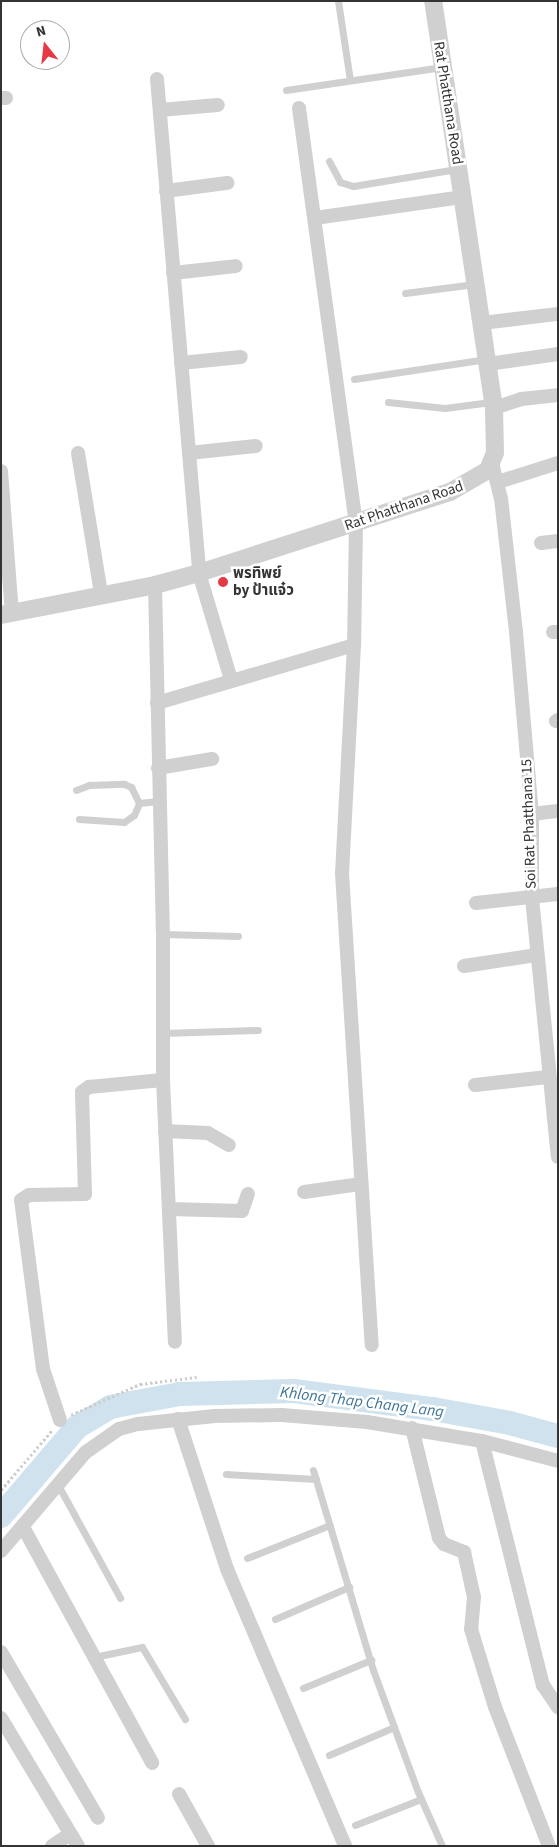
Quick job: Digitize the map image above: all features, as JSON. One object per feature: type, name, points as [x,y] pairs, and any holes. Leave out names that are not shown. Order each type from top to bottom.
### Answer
[{"type":"street","name":"Rat Phatthana Road","points":[[7,614],[101,594],[155,585],[199,573],[450,492],[482,476],[492,463],[496,439],[494,405],[433,1]]},
{"type":"street","points":[[157,79],[199,573],[231,680]]},
{"type":"street","points":[[160,110],[218,105]]},
{"type":"street","points":[[299,108],[356,523],[354,645],[342,873],[372,1345]]},
{"type":"street","points":[[166,191],[227,183]]},
{"type":"street","points":[[315,218],[462,197]]},
{"type":"street","points":[[174,273],[236,266]]},
{"type":"street","points":[[482,323],[558,314]]},
{"type":"street","points":[[488,362],[558,354]]},
{"type":"street","points":[[181,363],[241,357]]},
{"type":"street","points":[[494,405],[521,399],[558,395]]},
{"type":"street","points":[[189,452],[256,446]]},
{"type":"street","points":[[78,452],[101,594]]},
{"type":"street","name":"Soi Rat Phatthana 15","points":[[492,463],[498,482],[507,544],[532,814],[532,898],[537,955],[552,1050],[548,1077],[558,1157]]},
{"type":"street","points":[[498,482],[558,464]]},
{"type":"street","points":[[1,471],[7,614]]},
{"type":"street","points":[[542,543],[558,541]]},
{"type":"street","points":[[155,585],[163,934],[163,1080],[175,1342]]},
{"type":"street","points":[[157,703],[354,645]]},
{"type":"street","points":[[158,768],[212,759]]},
{"type":"street","points":[[532,814],[558,812]]},
{"type":"street","points":[[476,902],[558,894]]},
{"type":"street","points":[[464,966],[537,955]]},
{"type":"street","points":[[476,1085],[548,1077]]},
{"type":"street","points":[[60,1420],[43,1369],[21,1200],[29,1195],[85,1194],[82,1092],[89,1087],[163,1080]]},
{"type":"street","points":[[165,1131],[208,1133],[228,1145]]},
{"type":"street","points":[[304,1192],[361,1184]]},
{"type":"street","points":[[169,1209],[242,1211],[248,1194]]},
{"type":"street","points":[[1,1551],[86,1452],[119,1429],[178,1419],[282,1415],[412,1428],[482,1441],[558,1461]]},
{"type":"street","points":[[178,1419],[227,1569],[345,1846]]},
{"type":"street","points":[[412,1428],[439,1538],[444,1544],[464,1552],[474,1597],[471,1629],[495,1707],[549,1846]]},
{"type":"street","points":[[482,1441],[543,1685],[556,1701]]},
{"type":"street","points":[[23,1527],[152,1763]]},
{"type":"street","points":[[1,1652],[98,1818]]},
{"type":"street","points":[[1,1718],[78,1846]]},
{"type":"street","points":[[179,1794],[208,1846]]},
{"type":"street","points":[[52,1846],[70,1834]]},
{"type":"lane","points":[[338,1],[350,80]]},
{"type":"lane","points":[[286,90],[442,67]]},
{"type":"lane","points":[[329,161],[340,182],[353,186],[458,169]]},
{"type":"lane","points":[[405,293],[476,284]]},
{"type":"lane","points":[[354,379],[488,362]]},
{"type":"lane","points":[[388,402],[445,408],[494,405]]},
{"type":"lane","points":[[76,790],[89,785],[124,784],[131,787],[140,803]]},
{"type":"lane","points":[[140,803],[159,801]]},
{"type":"lane","points":[[79,819],[124,822],[134,815],[140,803]]},
{"type":"lane","points":[[163,934],[238,936]]},
{"type":"lane","points":[[163,1033],[258,1030]]},
{"type":"lane","points":[[313,1470],[371,1660],[421,1799],[442,1846]]},
{"type":"lane","points":[[226,1474],[316,1479]]},
{"type":"lane","points":[[58,1485],[120,1598]]},
{"type":"lane","points":[[247,1558],[330,1525]]},
{"type":"lane","points":[[275,1619],[350,1587]]},
{"type":"lane","points":[[94,1657],[142,1647],[185,1719]]},
{"type":"lane","points":[[303,1688],[371,1660]]},
{"type":"lane","points":[[329,1755],[394,1727]]},
{"type":"lane","points":[[355,1825],[421,1799]]},
{"type":"path","points":[[1,1490],[60,1420],[140,1384],[196,1377]]},
{"type":"waterway","name":"Khlong Thap Chang Lang","points":[[1,1516],[77,1427],[110,1407],[180,1394],[294,1391],[433,1409],[510,1423],[558,1436]]},
{"type":"place","name":"พรทิพย์ by ป้าแจ๋ว","points":[[223,582]]}]
